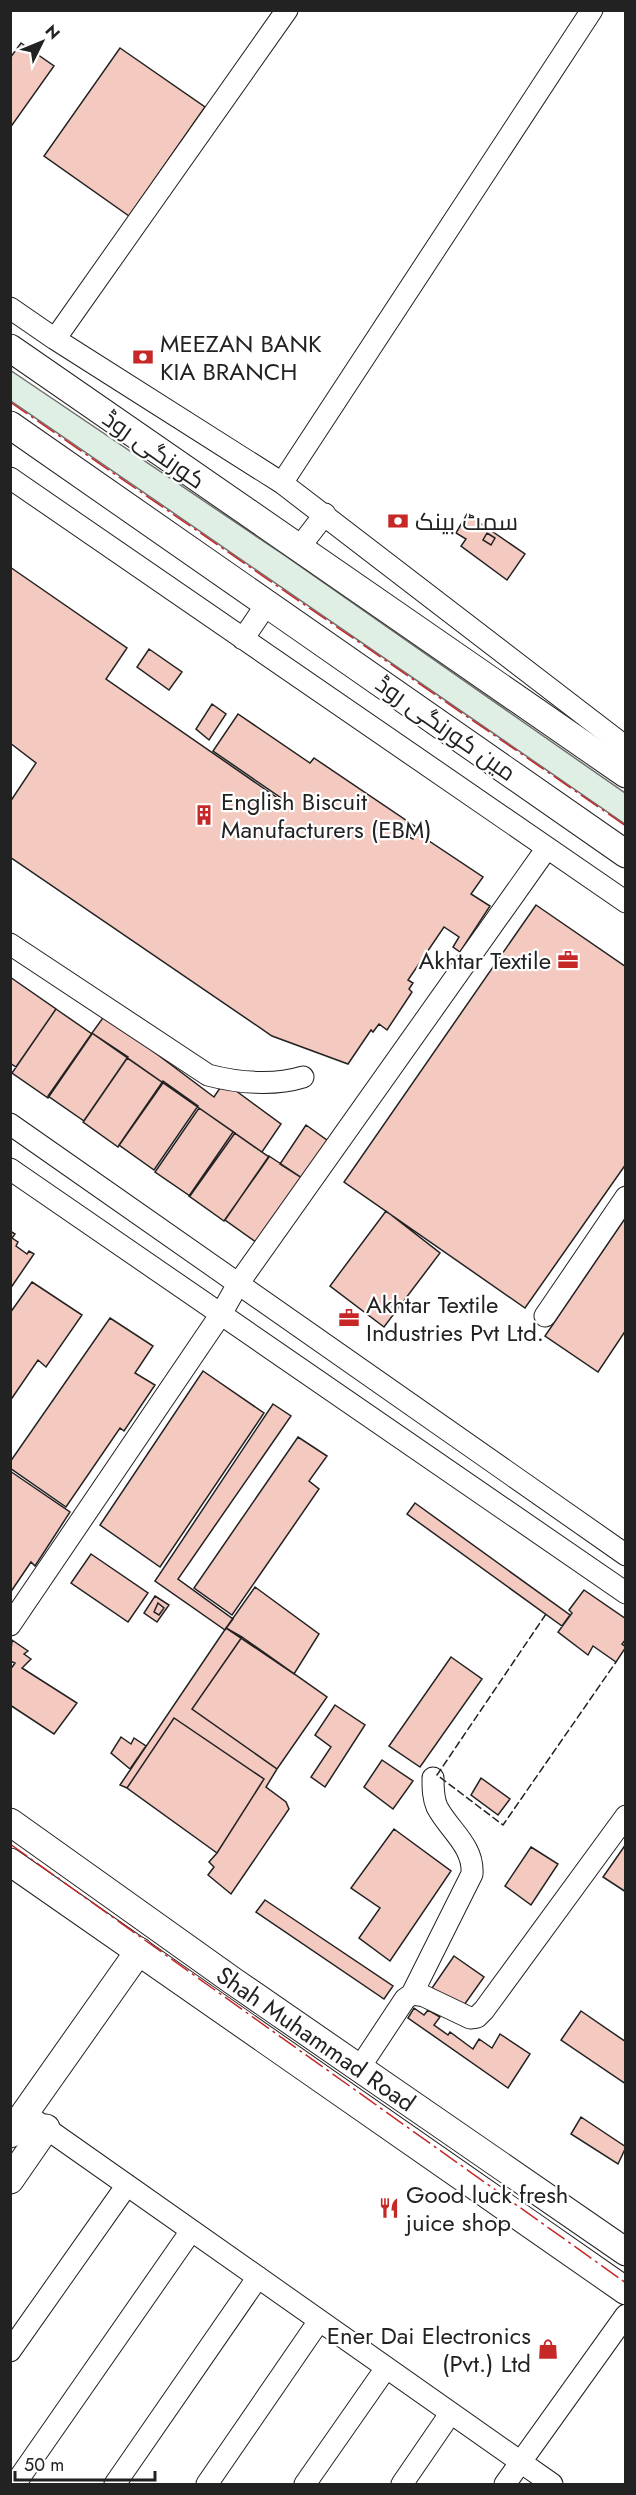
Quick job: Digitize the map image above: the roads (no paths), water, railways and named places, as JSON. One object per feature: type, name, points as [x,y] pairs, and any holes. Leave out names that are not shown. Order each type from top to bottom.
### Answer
[{"type":"main road","name":"کورنگی روڈ","points":[[10,348],[298,549]]},
{"type":"main road","name":"مین کورنگی روڈ","points":[[10,425],[268,602],[626,854]]},
{"type":"main road","points":[[298,549],[626,774]]},
{"type":"main road","name":"Shah Muhammad Road","points":[[10,1822],[218,1970],[626,2252]]},
{"type":"main road","name":"Shah Muhammad Road","points":[[10,1862],[626,2291]]},
{"type":"main road","points":[[10,2180],[27,2125],[142,1953]]},
{"type":"street","points":[[55,339],[287,10]]},
{"type":"street","points":[[282,483],[592,10]]},
{"type":"street","points":[[10,308],[282,483],[625,745]]},
{"type":"street","points":[[10,478],[626,902]]},
{"type":"street","points":[[298,549],[325,514]]},
{"type":"street","points":[[243,639],[268,602]]},
{"type":"street","points":[[10,1625],[221,1314],[238,1284],[547,848]]},
{"type":"street","points":[[10,944],[208,1075],[224,1079],[285,1082],[303,1077]]},
{"type":"street","points":[[10,1124],[626,1555]]},
{"type":"street","points":[[10,1169],[626,1593]]},
{"type":"street","points":[[545,1316],[626,1197]]},
{"type":"street","points":[[360,2067],[405,1999],[412,1994],[471,1874],[473,1863],[468,1850],[437,1806],[433,1793],[433,1778]]},
{"type":"street","points":[[412,1994],[424,1996],[470,2018],[477,2017],[626,1816]]},
{"type":"street","points":[[142,1953],[147,1937],[157,1932],[169,1935]]},
{"type":"street","points":[[201,1995],[213,1994],[216,1990],[219,1985],[218,1970]]},
{"type":"street","points":[[27,2125],[127,2185],[552,2484]]},
{"type":"street","points":[[10,2351],[127,2185]]},
{"type":"street","points":[[15,2484],[192,2231]]},
{"type":"street","points":[[116,2484],[258,2277]]},
{"type":"street","points":[[505,2484],[626,2315]]},
{"type":"street","points":[[207,2484],[319,2321]]},
{"type":"street","points":[[305,2484],[386,2368]]},
{"type":"street","points":[[402,2484],[450,2414]]},
{"type":"place","name":"MEEZAN BANK KIA BRANCH","points":[[143,357]]},
{"type":"place","name":"سمٹ بینک","points":[[398,521]]},
{"type":"place","name":"English Biscuit Manufacturers (EBM)","points":[[204,815]]},
{"type":"place","name":"Akhtar Textile","points":[[568,960]]},
{"type":"place","name":"Akhtar Textile Industries Pvt Ltd.","points":[[349,1318]]},
{"type":"place","name":"Good luck fresh juice shop","points":[[389,2208]]},
{"type":"place","name":"Ener Dai Electronics (Pvt.) Ltd","points":[[548,2349]]}]
